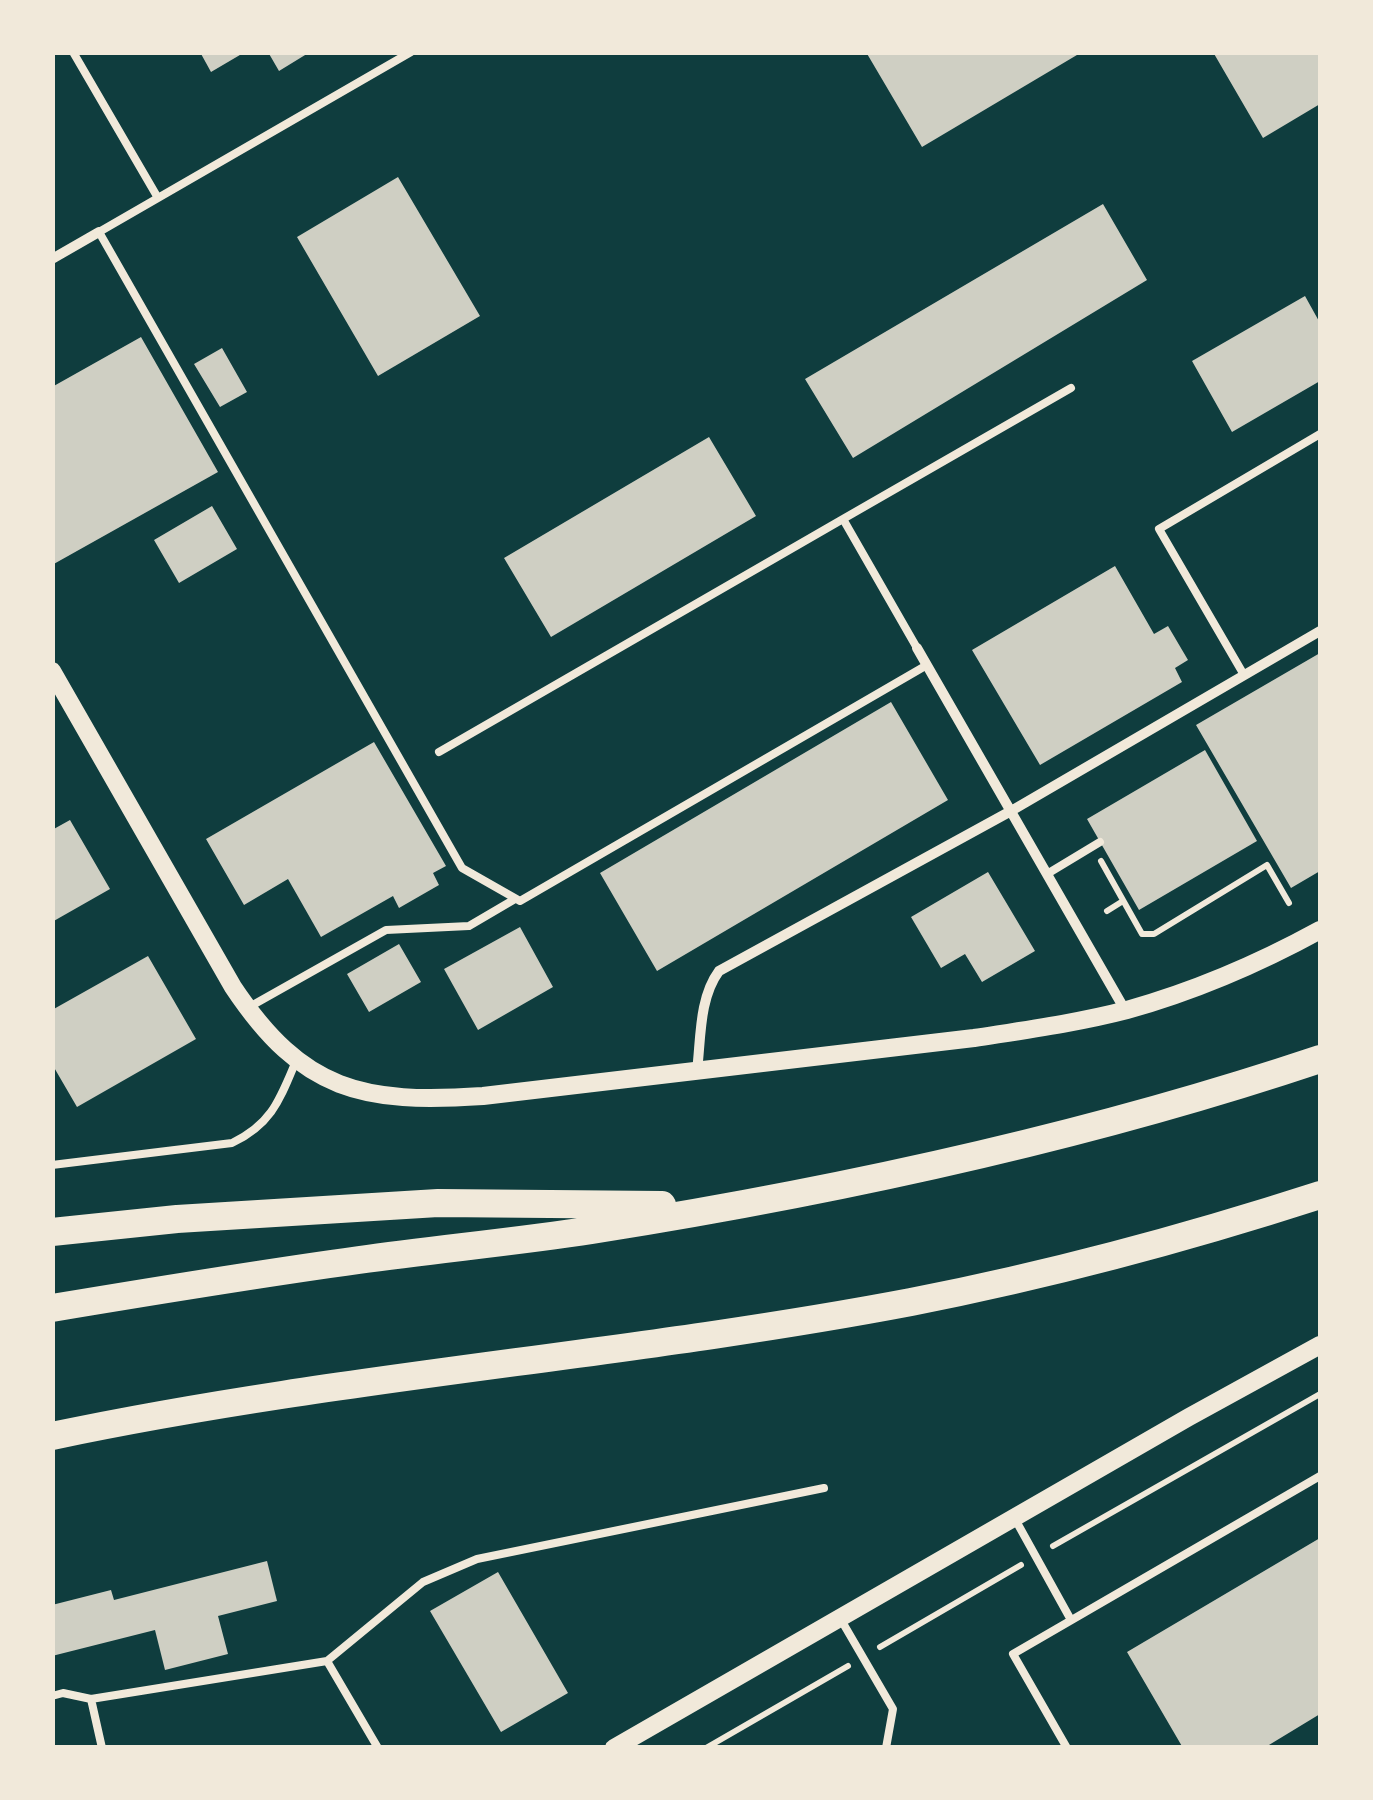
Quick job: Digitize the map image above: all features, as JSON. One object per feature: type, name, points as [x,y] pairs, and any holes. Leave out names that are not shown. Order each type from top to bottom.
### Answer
[{"type":"highway","points":[[52,1308],[734,1206],[1042,1140],[1320,1059]]},
{"type":"highway","points":[[52,1436],[399,1376],[719,1333],[912,1302],[1084,1262],[1320,1195]]},
{"type":"highway","points":[[52,1232],[178,1218],[438,1203],[734,1206]]},
{"type":"street","points":[[52,258],[99,232]]},
{"type":"street","points":[[696,1071],[706,997],[710,982],[719,971],[1011,811],[1320,631]]},
{"type":"street","points":[[917,648],[1125,1010]]},
{"type":"street","points":[[55,680],[247,1008],[296,1061],[348,1088],[384,1097],[422,1100],[483,1096],[1047,1026],[1125,1010],[1240,971],[1320,930]]},
{"type":"street","points":[[614,1748],[1320,1345]]},
{"type":"lane","points":[[73,52],[158,198]]},
{"type":"lane","points":[[411,52],[99,232],[462,868],[520,901],[927,665]]},
{"type":"lane","points":[[440,752],[1071,388]]},
{"type":"lane","points":[[1244,675],[1159,530],[1320,434]]},
{"type":"lane","points":[[843,519],[917,648]]},
{"type":"lane","points":[[1047,874],[1096,844]]},
{"type":"lane","points":[[247,1008],[386,930],[469,926],[515,899]]},
{"type":"lane","points":[[52,1165],[232,1143],[247,1136],[274,1111],[296,1061]]},
{"type":"lane","points":[[1067,1748],[1013,1654],[1320,1476]]},
{"type":"lane","points":[[52,1696],[62,1693],[91,1699],[328,1662],[423,1582],[477,1559],[824,1488]]},
{"type":"lane","points":[[1014,1518],[1071,1620]]},
{"type":"lane","points":[[840,1618],[893,1710],[886,1748]]},
{"type":"lane","points":[[328,1662],[378,1748]]},
{"type":"lane","points":[[91,1699],[102,1748]]},
{"type":"path","points":[[1096,844],[1142,934],[1154,934],[1267,865],[1290,903]]},
{"type":"path","points":[[1107,910],[1123,901]]},
{"type":"path","points":[[706,1748],[1320,1394]]},
{"type":"building","points":[[200,52],[245,52],[211,72]]},
{"type":"building","points":[[268,52],[310,52],[279,71]]},
{"type":"building","points":[[866,52],[1082,52],[922,147]]},
{"type":"building","points":[[1213,52],[1320,52],[1320,104],[1263,138]]},
{"type":"building","points":[[398,177],[480,316],[378,376],[297,237]]},
{"type":"building","points":[[1103,204],[1147,280],[853,458],[805,379]]},
{"type":"building","points":[[1305,296],[1320,323],[1320,381],[1232,432],[1192,361]]},
{"type":"building","points":[[141,337],[218,472],[52,565],[52,387]]},
{"type":"building","points":[[222,348],[247,392],[220,407],[194,364]]},
{"type":"building","points":[[709,437],[756,516],[551,637],[504,558]]},
{"type":"building","points":[[212,506],[237,549],[179,583],[154,540]]},
{"type":"building","points":[[1115,566],[1154,634],[1168,626],[1188,660],[1175,668],[1182,682],[1040,765],[972,650]]},
{"type":"building","points":[[1320,653],[1320,871],[1291,888],[1196,725]]},
{"type":"building","points":[[891,702],[948,800],[657,971],[600,873]]},
{"type":"building","points":[[374,742],[446,866],[433,873],[439,885],[399,908],[393,896],[321,937],[288,879],[244,905],[206,839]]},
{"type":"building","points":[[1205,750],[1257,841],[1139,910],[1087,819]]},
{"type":"building","points":[[70,820],[110,889],[52,922],[52,830]]},
{"type":"building","points":[[988,872],[1035,951],[982,982],[965,954],[941,968],[911,917]]},
{"type":"building","points":[[520,927],[553,987],[478,1030],[444,969]]},
{"type":"building","points":[[399,944],[421,982],[369,1012],[347,974]]},
{"type":"building","points":[[148,956],[196,1039],[77,1107],[52,1064],[52,1010]]},
{"type":"building","points":[[1320,1538],[1320,1714],[1264,1748],[1183,1748],[1127,1652]]},
{"type":"building","points":[[267,1561],[277,1601],[218,1616],[228,1654],[165,1670],[155,1630],[52,1656],[52,1605],[111,1590],[114,1600]]},
{"type":"building","points":[[498,1572],[568,1693],[501,1732],[430,1611]]}]
